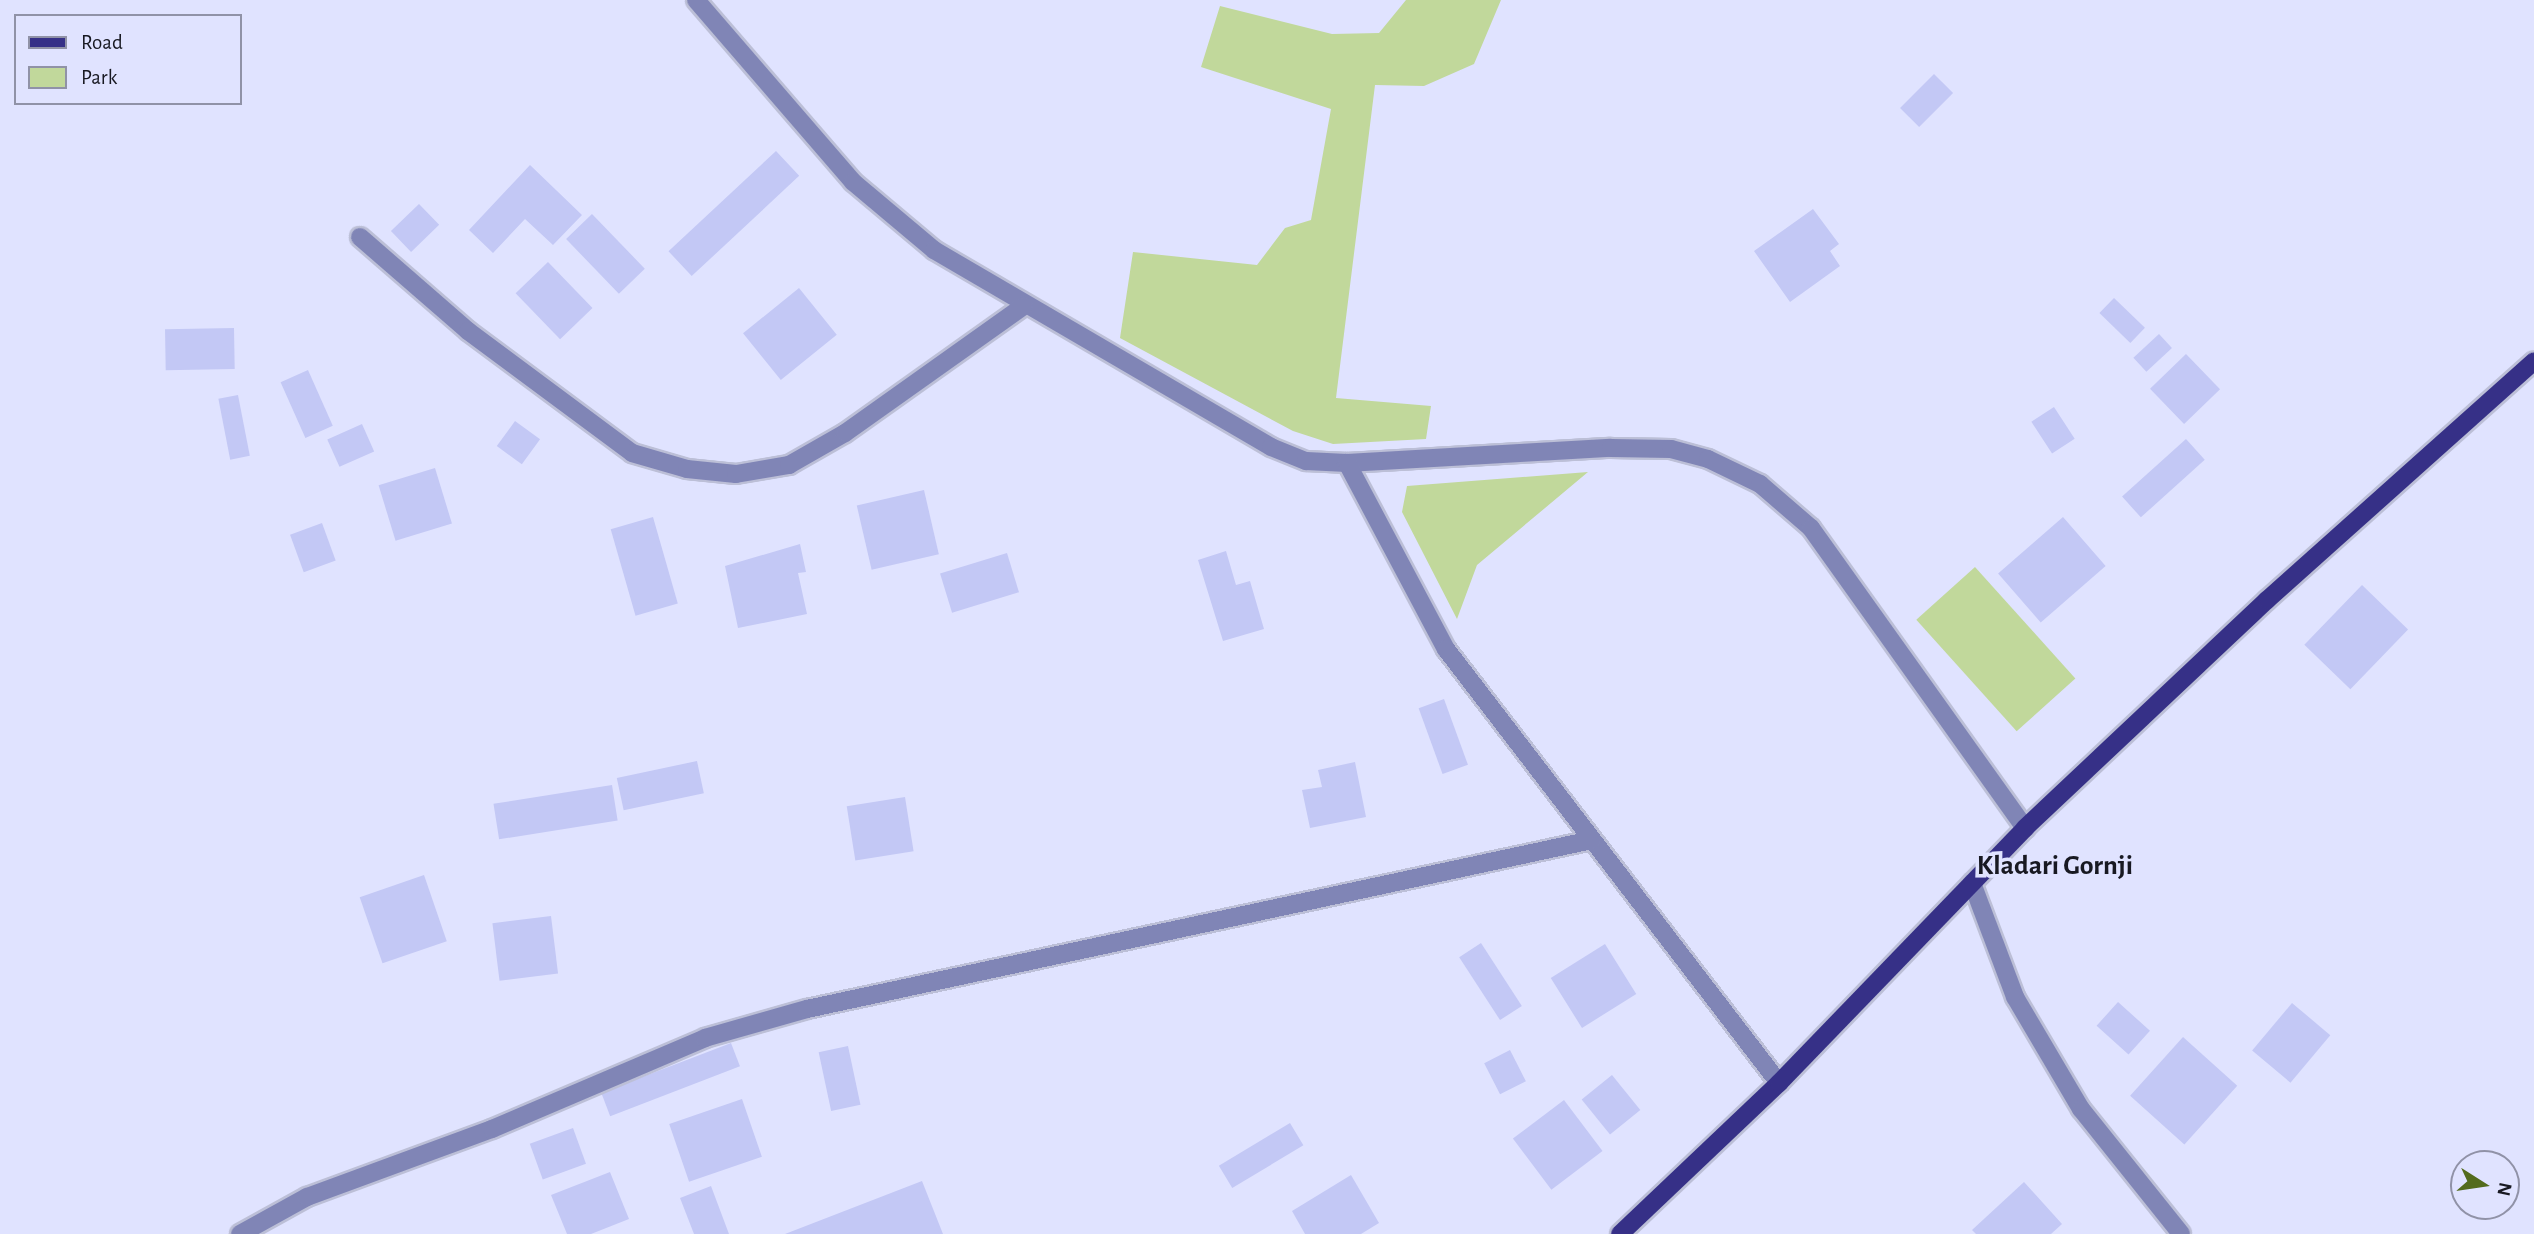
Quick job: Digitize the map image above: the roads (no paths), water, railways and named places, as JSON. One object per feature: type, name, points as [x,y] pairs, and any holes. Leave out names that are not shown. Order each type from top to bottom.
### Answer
[{"type":"main road","points":[[1620,1234],[1779,1083],[2025,828],[2287,582],[2534,361]]},
{"type":"street","points":[[695,0],[853,182],[934,250],[1024,306],[1139,366],[1271,447],[1307,461],[1347,463],[1611,448],[1671,449],[1708,459],[1760,484],[1811,528],[2025,828]]},
{"type":"street","points":[[360,237],[468,331],[632,453],[687,469],[736,474],[789,465],[845,433],[1024,306]]},
{"type":"street","points":[[1347,463],[1446,649],[1779,1083]]},
{"type":"street","points":[[240,1234],[307,1197],[492,1129],[705,1038],[807,1009],[1592,840]]},
{"type":"street","points":[[1972,883],[2015,997],[2081,1109],[2181,1234]]},
{"type":"district","name":"Kladari Gornji","points":[[2055,866]]}]
